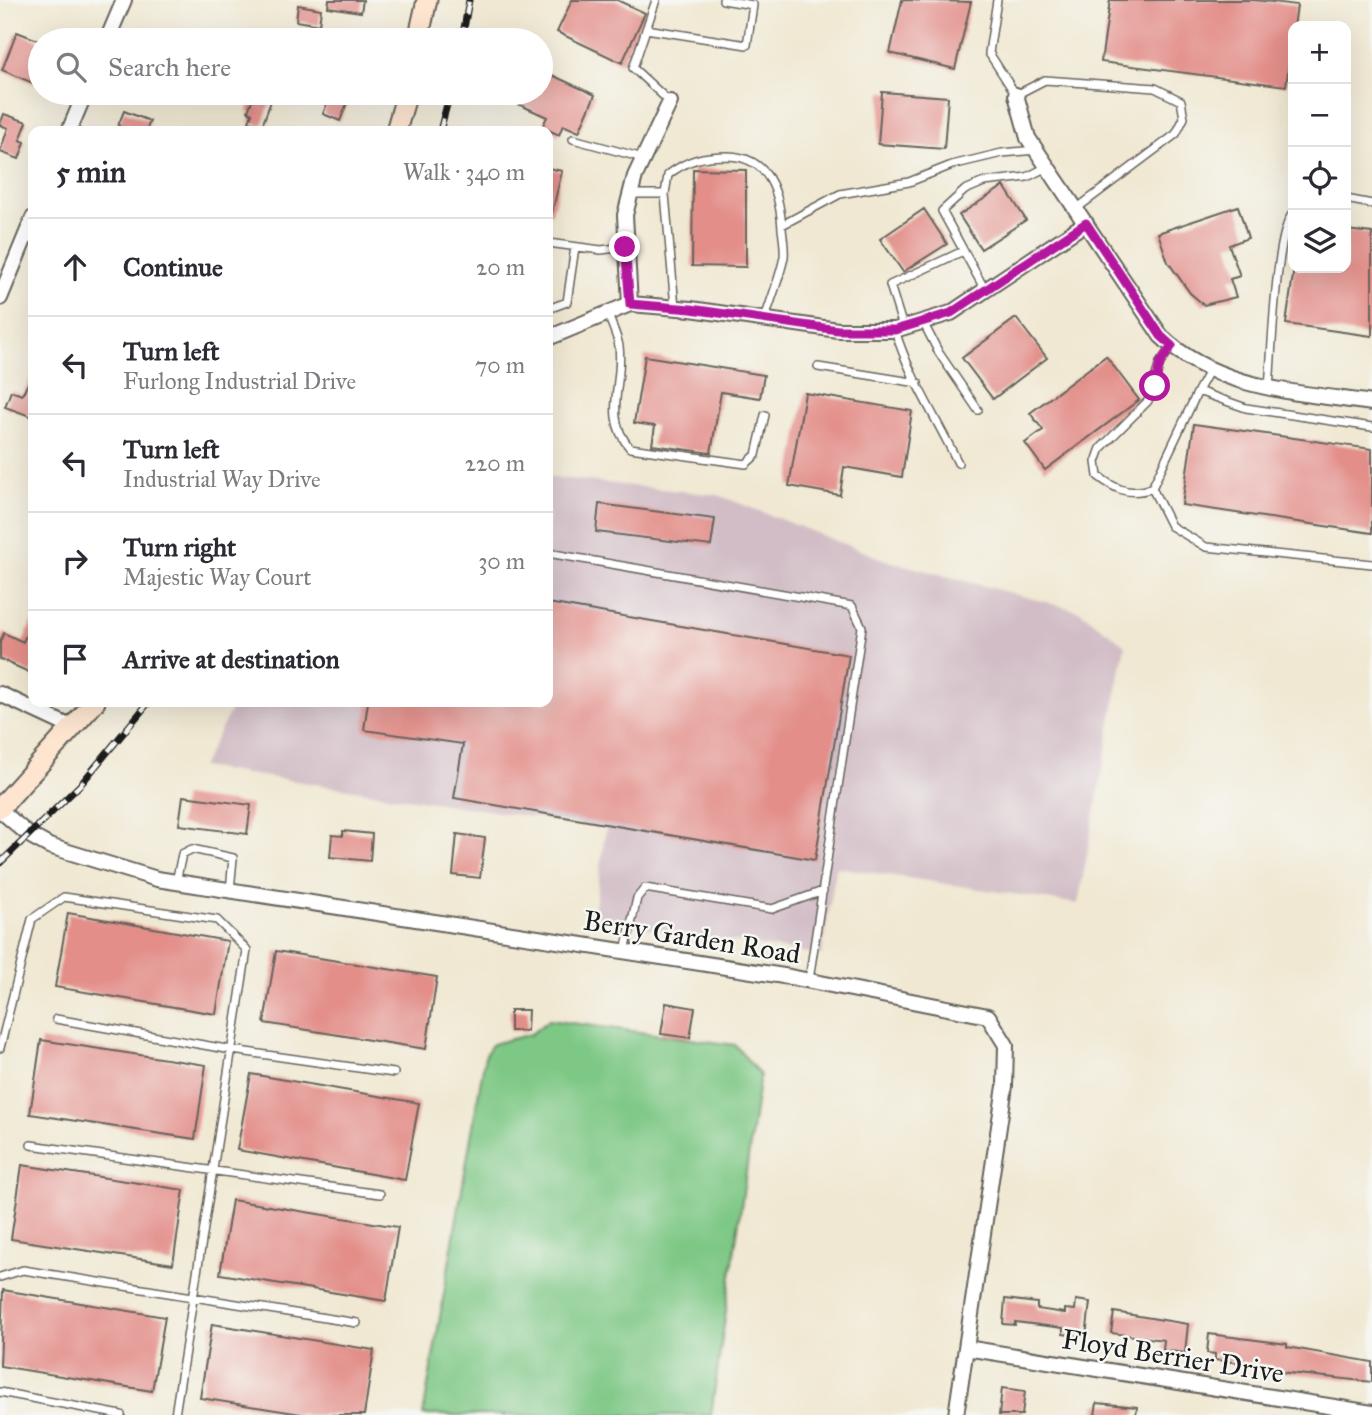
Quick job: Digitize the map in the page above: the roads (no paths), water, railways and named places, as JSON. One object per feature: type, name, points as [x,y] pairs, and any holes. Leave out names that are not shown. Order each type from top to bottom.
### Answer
[{"type":"street","points":[[112,28],[124,0]]},
{"type":"street","points":[[421,28],[427,0]]},
{"type":"street","points":[[1016,95],[1028,138],[1161,336],[1172,346],[1209,370],[1269,388],[1372,402]]},
{"type":"street","points":[[630,304],[625,215],[644,158],[670,102]]},
{"type":"street","points":[[71,126],[80,105]]},
{"type":"street","points":[[398,126],[404,105]]},
{"type":"street","points":[[553,336],[630,304],[675,307],[838,330],[900,329],[951,313],[1086,223]]},
{"type":"street","points":[[0,298],[28,230]]},
{"type":"street","points":[[0,694],[73,728]]},
{"type":"street","points":[[0,809],[91,707]]},
{"type":"street","name":"Berry Garden Road","points":[[0,809],[29,835],[49,846],[157,879],[809,981],[988,1016],[1006,1045],[1005,1086],[956,1415]]},
{"type":"street","name":"Floyd Berrier Drive","points":[[966,1348],[1372,1413]]},
{"type":"lane","points":[[656,0],[633,68],[670,102]]},
{"type":"lane","points":[[646,29],[747,45],[753,5],[723,0]]},
{"type":"lane","points":[[997,0],[989,53],[1016,95],[1045,80],[1155,88],[1181,101],[1184,118],[1176,134],[1076,209]]},
{"type":"lane","points":[[573,139],[644,158]]},
{"type":"lane","points":[[782,225],[840,194],[909,182],[952,165],[991,156],[1036,150]]},
{"type":"lane","points":[[675,307],[665,194],[668,175],[683,163],[705,156],[742,157],[757,164],[770,176],[780,206],[784,255],[765,319]]},
{"type":"lane","points":[[985,290],[942,211],[965,190],[984,182],[1027,177],[1047,167]]},
{"type":"lane","points":[[631,194],[665,194]]},
{"type":"lane","points":[[1351,201],[1372,204]]},
{"type":"lane","points":[[1269,388],[1280,261],[1288,224]]},
{"type":"lane","points":[[553,244],[601,250],[625,247]]},
{"type":"lane","points":[[553,307],[567,302],[575,247]]},
{"type":"lane","points":[[958,463],[904,358],[890,285],[963,251]]},
{"type":"lane","points":[[608,313],[619,345],[615,409],[618,433],[631,448],[746,464],[756,456],[765,415]]},
{"type":"lane","points":[[923,322],[939,353],[978,410]]},
{"type":"lane","points":[[1172,346],[1160,363],[1148,401],[1101,447],[1096,462],[1098,476],[1116,490],[1139,493],[1152,488],[1209,370]]},
{"type":"lane","points":[[818,367],[918,383]]},
{"type":"lane","points":[[1198,391],[1246,408],[1372,427]]},
{"type":"lane","points":[[1152,488],[1171,526],[1206,547],[1372,564]]},
{"type":"lane","points":[[553,553],[852,606],[862,627],[809,981]]},
{"type":"lane","points":[[176,882],[182,854],[186,849],[192,849],[233,858],[230,891]]},
{"type":"lane","points":[[625,951],[637,898],[645,888],[772,909],[823,891]]},
{"type":"lane","points":[[0,1048],[32,919],[64,898],[217,920],[247,950],[175,1415]]},
{"type":"lane","points":[[56,1019],[232,1050],[394,1073]]},
{"type":"lane","points":[[31,1145],[380,1194]]},
{"type":"lane","points":[[0,1277],[23,1270],[357,1323]]},
{"type":"lane","points":[[0,1392],[121,1415]]},
{"type":"railway","points":[[464,28],[469,0]]},
{"type":"railway","points":[[441,126],[447,105]]},
{"type":"railway","points":[[0,863],[81,784],[145,707]]}]
